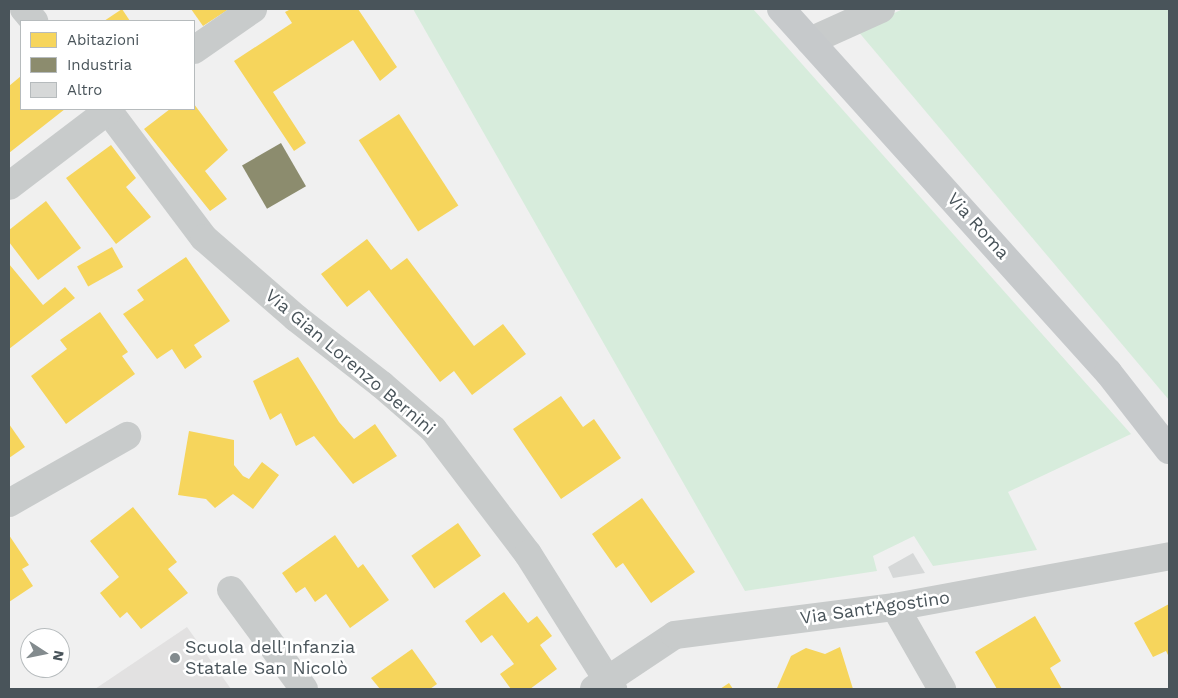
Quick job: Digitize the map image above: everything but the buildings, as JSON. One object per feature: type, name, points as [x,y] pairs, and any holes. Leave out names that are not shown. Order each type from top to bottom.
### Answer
[{"type":"main road","name":"Via Roma","points":[[781,9],[1108,372],[1169,450]]},
{"type":"street","points":[[24,9],[33,20]]},
{"type":"street","points":[[195,49],[253,9]]},
{"type":"street","points":[[810,41],[881,9]]},
{"type":"street","points":[[9,186],[107,110]]},
{"type":"street","name":"Via Gian Lorenzo Bernini","points":[[109,110],[204,238],[296,318],[433,429],[528,554],[605,686]]},
{"type":"street","points":[[9,502],[127,436]]},
{"type":"street","name":"Via Sant'Agostino","points":[[605,686],[675,634],[895,607],[1169,556]]},
{"type":"street","points":[[231,590],[304,689]]},
{"type":"street","points":[[895,607],[942,689]]},
{"type":"shaded area","name":"Scuola dell'Infanzia Statale San Nicolò","points":[[187,627],[231,689],[95,689]]},
{"type":"green space","points":[[413,9],[753,9],[1131,434],[1008,492],[1037,550],[933,566],[914,536],[873,556],[877,571],[745,591]]},
{"type":"green space","points":[[903,9],[1169,9],[1169,400],[857,30]]},
{"type":"place","name":"Scuola dell'Infanzia Statale San Nicolò","points":[[175,658]]}]
